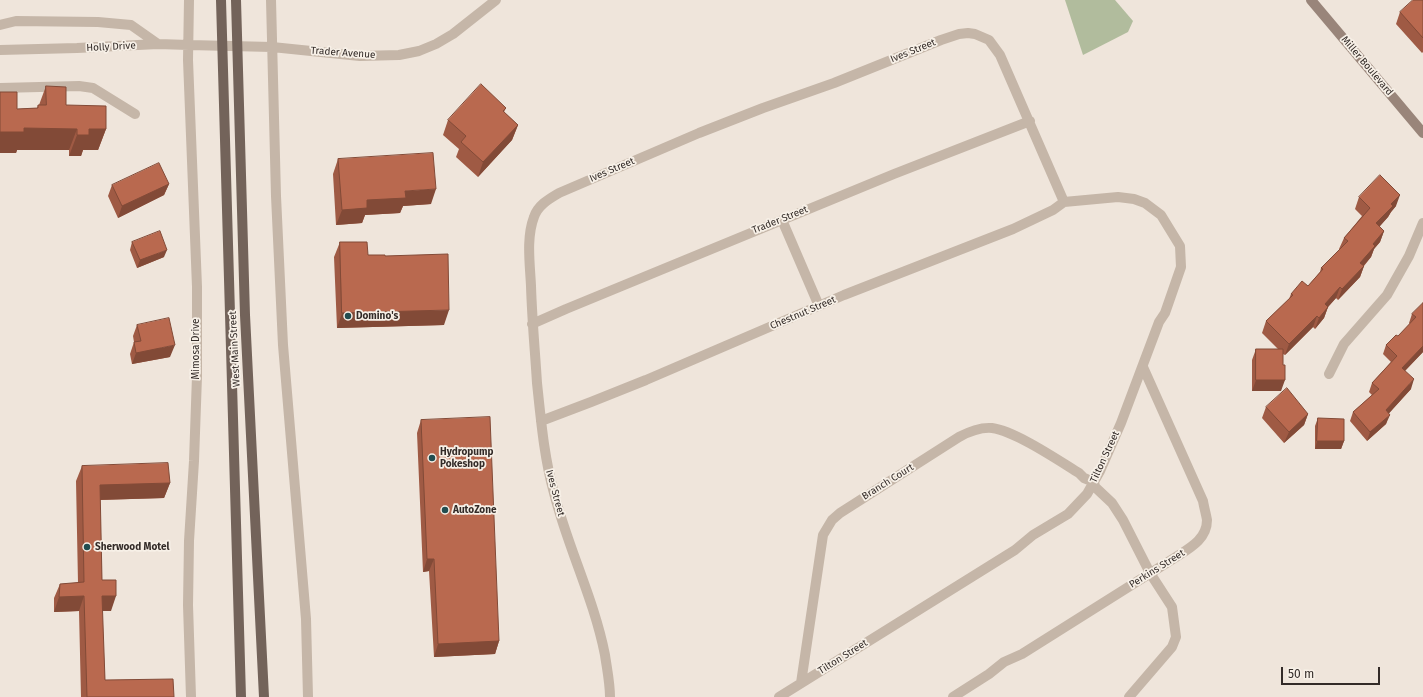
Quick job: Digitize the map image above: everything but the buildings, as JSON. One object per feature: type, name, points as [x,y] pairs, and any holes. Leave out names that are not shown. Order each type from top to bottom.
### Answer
[{"type":"main road","name":"West Main Street","points":[[221,0],[241,697]]},
{"type":"main road","name":"West Main Street","points":[[236,0],[245,315],[264,697]]},
{"type":"street","name":"Mimosa Drive","points":[[189,0],[189,44],[197,288],[195,430],[189,541],[188,605],[191,697]]},
{"type":"street","points":[[271,0],[276,196],[283,345],[306,619],[308,697]]},
{"type":"street","name":"Trader Avenue","points":[[222,46],[272,47],[360,56],[399,55],[419,51],[436,44],[453,34],[496,0]]},
{"type":"street","name":"Miller Boulevard","points":[[1311,0],[1423,133]]},
{"type":"street","points":[[0,25],[16,21],[98,22],[131,25],[158,44]]},
{"type":"street","name":"Ives Street","points":[[610,697],[608,674],[601,634],[554,495],[540,420],[532,324],[530,240],[534,216],[540,206],[548,199],[559,193],[699,133],[941,40],[968,33],[983,36],[995,46],[1030,121],[1064,202]]},
{"type":"street","name":"Holly Drive","points":[[0,50],[158,44],[222,46]]},
{"type":"street","points":[[0,88],[78,86],[93,88],[135,114]]},
{"type":"street","name":"Trader Street","points":[[532,324],[894,174],[1030,121]]},
{"type":"street","name":"Tilton Street","points":[[779,697],[1015,550],[1033,535],[1068,514],[1087,494],[1094,482],[1121,423],[1159,322],[1165,314],[1181,268],[1180,246],[1161,215],[1145,203],[1118,197],[1064,202]]},
{"type":"street","name":"Chestnut Street","points":[[540,420],[592,402],[819,306],[1013,229],[1053,210],[1064,202]]},
{"type":"street","points":[[782,220],[819,306]]},
{"type":"street","points":[[1329,374],[1344,344],[1387,295],[1409,256],[1423,223]]},
{"type":"street","name":"Perkins Street","points":[[953,697],[989,674],[1004,662],[1022,654],[1195,545],[1204,533],[1207,520],[1200,492],[1143,366]]},
{"type":"street","name":"Branch Court","points":[[801,683],[823,535],[826,527],[832,520],[849,506],[959,437],[979,429],[990,428],[1001,430],[1034,446],[1079,473],[1084,478],[1094,482]]},
{"type":"street","points":[[1094,482],[1095,487],[1112,503],[1123,520],[1150,573],[1172,607],[1176,637],[1172,647],[1129,697]]},
{"type":"green space","points":[[1065,0],[1115,0],[1133,21],[1128,32],[1083,55]]},
{"type":"place","name":"Domino's","points":[[348,316]]},
{"type":"place","name":"Hydropump Pokeshop","points":[[432,458]]},
{"type":"place","name":"AutoZone","points":[[445,510]]},
{"type":"place","name":"Sherwood Motel","points":[[87,547]]}]
